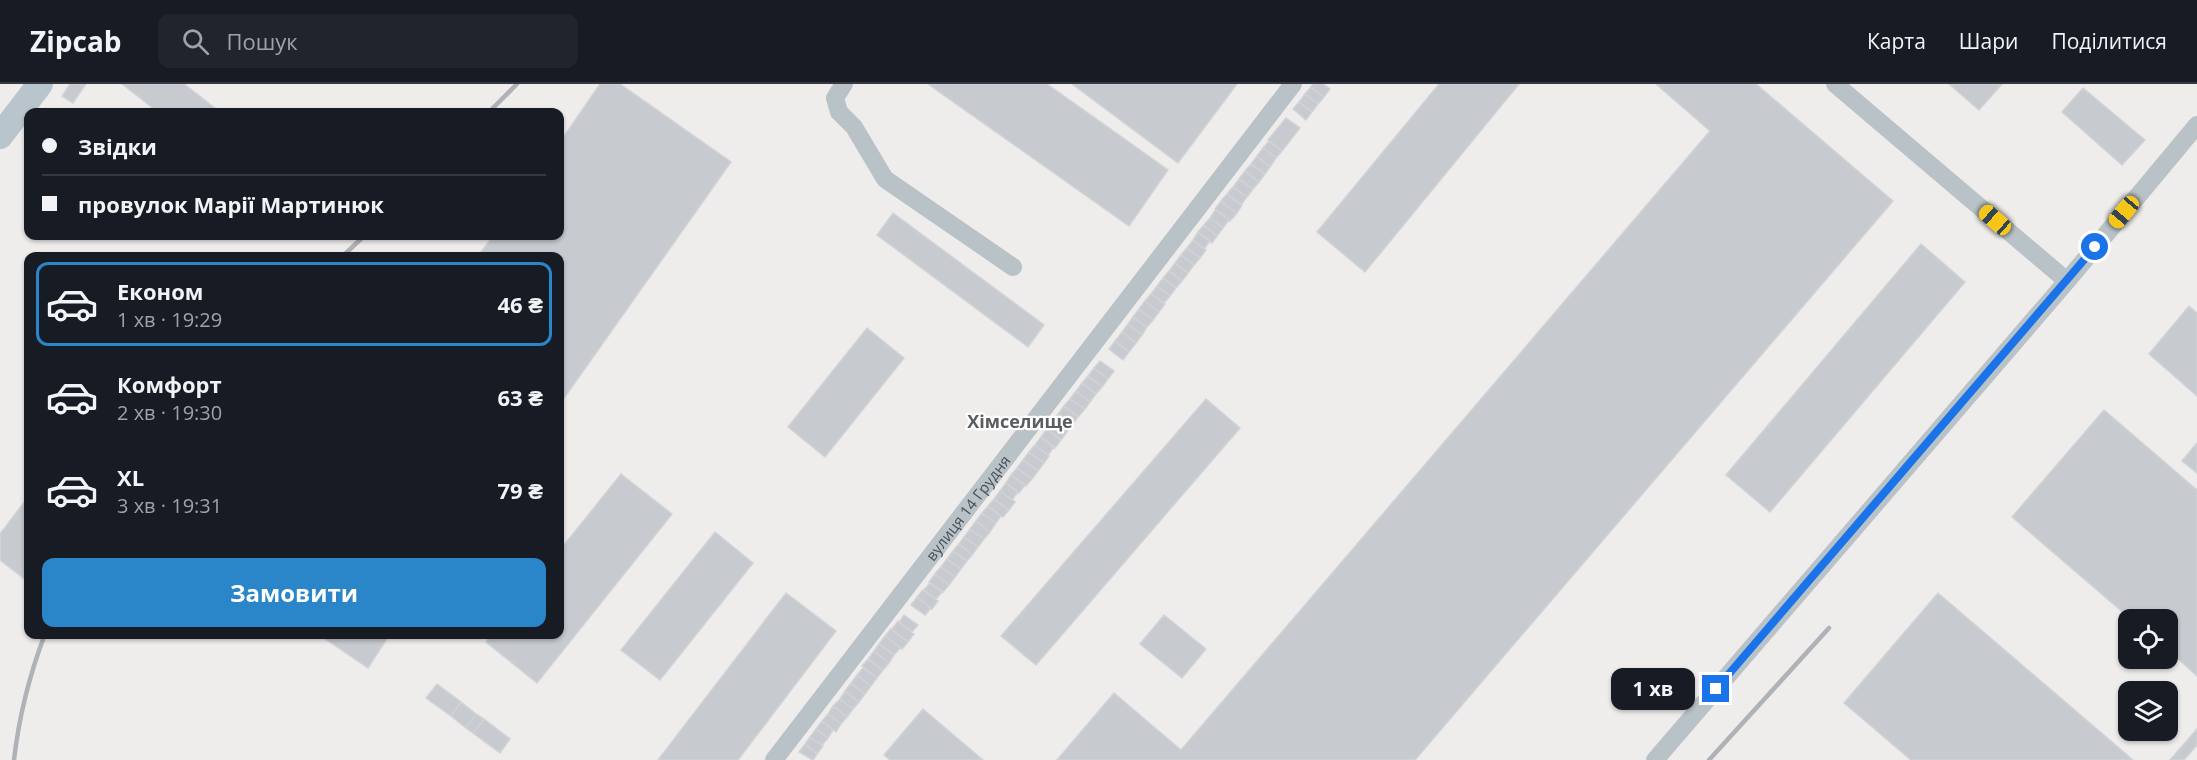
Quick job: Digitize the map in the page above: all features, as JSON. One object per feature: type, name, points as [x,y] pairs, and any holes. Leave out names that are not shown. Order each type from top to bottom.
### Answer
[{"type":"street","points":[[0,136],[40,84]]},
{"type":"street","points":[[844,84],[835,98],[839,112],[854,127],[885,179],[1013,267]]},
{"type":"street","name":"вулиця 14 Грудня","points":[[774,760],[1293,84]]},
{"type":"street","points":[[1835,84],[2067,281]]},
{"type":"street","points":[[1655,760],[2067,281],[2197,125]]},
{"type":"building","points":[[70,84],[86,84],[73,103],[62,96]]},
{"type":"building","points":[[122,84],[184,84],[215,108],[153,108]]},
{"type":"building","points":[[600,84],[620,84],[731,162],[564,398],[564,252],[481,252],[490,240],[564,240],[564,136]]},
{"type":"building","points":[[928,84],[1047,84],[1168,170],[1129,226]]},
{"type":"building","points":[[1072,84],[1237,84],[1178,163]]},
{"type":"building","points":[[1313,84],[1323,84],[1330,89],[1324,97],[1311,87]]},
{"type":"building","points":[[1439,84],[1519,84],[1365,272],[1317,232]]},
{"type":"building","points":[[1656,84],[1756,84],[1893,201],[1415,760],[1057,760],[1114,693],[1181,750],[1710,131]]},
{"type":"building","points":[[1949,84],[2002,84],[1979,110]]},
{"type":"building","points":[[1311,87],[1324,97],[1318,104],[1305,94]]},
{"type":"building","points":[[2083,88],[2145,140],[2122,165],[2062,112]]},
{"type":"building","points":[[1305,94],[1318,104],[1312,112],[1299,102]]},
{"type":"building","points":[[1299,102],[1312,112],[1306,120],[1293,109]]},
{"type":"building","points":[[1286,118],[1300,128],[1282,151],[1268,140]]},
{"type":"building","points":[[1269,141],[1282,151],[1276,158],[1263,148]]},
{"type":"building","points":[[1263,148],[1276,158],[1270,167],[1257,156]]},
{"type":"building","points":[[1257,156],[1270,167],[1265,174],[1251,164]]},
{"type":"building","points":[[1251,164],[1265,174],[1259,182],[1245,171]]},
{"type":"building","points":[[1245,171],[1259,182],[1253,189],[1239,179]]},
{"type":"building","points":[[1239,179],[1253,189],[1247,197],[1233,187]]},
{"type":"building","points":[[1233,187],[1247,197],[1241,205],[1227,194]]},
{"type":"building","points":[[1227,194],[1242,205],[1237,213],[1221,201]]},
{"type":"building","points":[[1221,201],[1237,213],[1230,221],[1215,209]]},
{"type":"building","points":[[1216,209],[1229,220],[1223,228],[1210,218]]},
{"type":"building","points":[[893,213],[1044,325],[1028,347],[877,235]]},
{"type":"building","points":[[1210,218],[1223,228],[1217,236],[1204,225]]},
{"type":"building","points":[[1204,225],[1217,236],[1212,243],[1198,232]]},
{"type":"building","points":[[1198,232],[1210,241],[1204,249],[1193,240]]},
{"type":"building","points":[[1193,240],[1206,250],[1200,258],[1187,248]]},
{"type":"building","points":[[1921,244],[1965,282],[1770,512],[1726,475]]},
{"type":"building","points":[[1187,248],[1200,258],[1194,265],[1181,255]]},
{"type":"building","points":[[1181,255],[1194,265],[1188,273],[1175,263]]},
{"type":"building","points":[[1175,263],[1188,273],[1182,281],[1169,271]]},
{"type":"building","points":[[1169,271],[1182,281],[1176,288],[1163,278]]},
{"type":"building","points":[[1163,278],[1176,288],[1170,296],[1157,286]]},
{"type":"building","points":[[1157,286],[1170,296],[1164,303],[1151,294]]},
{"type":"building","points":[[1151,294],[1165,304],[1159,312],[1145,301]]},
{"type":"building","points":[[1145,301],[1159,312],[1153,320],[1139,309]]},
{"type":"building","points":[[2189,306],[2197,313],[2197,396],[2149,354]]},
{"type":"building","points":[[1139,309],[1153,320],[1147,327],[1133,317]]},
{"type":"building","points":[[1133,317],[1147,327],[1142,335],[1128,324]]},
{"type":"building","points":[[1128,324],[1142,335],[1136,343],[1122,332]]},
{"type":"building","points":[[867,328],[904,358],[825,457],[788,427]]},
{"type":"building","points":[[1122,332],[1136,343],[1129,352],[1115,341]]},
{"type":"building","points":[[1115,341],[1129,352],[1123,360],[1109,349]]},
{"type":"building","points":[[1100,361],[1114,371],[1108,379],[1094,368]]},
{"type":"building","points":[[1094,368],[1108,379],[1102,387],[1088,376]]},
{"type":"building","points":[[1088,376],[1102,387],[1096,394],[1082,383]]},
{"type":"building","points":[[1082,383],[1096,394],[1090,402],[1076,391]]},
{"type":"building","points":[[1076,391],[1090,402],[1085,409],[1070,399]]},
{"type":"building","points":[[1070,399],[1085,409],[1078,417],[1064,406]]},
{"type":"building","points":[[1206,399],[1240,428],[1036,665],[1001,636]]},
{"type":"building","points":[[1064,406],[1078,417],[1072,425],[1058,414]]},
{"type":"building","points":[[2104,410],[2197,490],[2197,676],[2178,659],[2178,609],[2119,609],[2012,517]]},
{"type":"building","points":[[1058,414],[1072,425],[1067,432],[1053,422]]},
{"type":"building","points":[[1053,422],[1067,432],[1061,440],[1047,429]]},
{"type":"building","points":[[1047,429],[1061,440],[1055,448],[1041,437]]},
{"type":"building","points":[[1041,437],[1054,447],[1048,455],[1035,445]]},
{"type":"building","points":[[2197,443],[2197,473],[2182,461]]},
{"type":"building","points":[[1035,445],[1049,456],[1044,463],[1029,452]]},
{"type":"building","points":[[1029,452],[1044,463],[1038,471],[1023,460]]},
{"type":"building","points":[[1023,460],[1038,471],[1032,479],[1017,468]]},
{"type":"building","points":[[1017,468],[1032,479],[1026,486],[1011,475]]},
{"type":"building","points":[[621,474],[672,514],[537,683],[486,642],[488,639],[564,639],[564,545]]},
{"type":"building","points":[[1011,475],[1025,485],[1019,493],[1006,483]]},
{"type":"building","points":[[1006,483],[1018,492],[1012,500],[1000,491]]},
{"type":"building","points":[[1000,491],[1015,502],[1009,510],[994,499]]},
{"type":"building","points":[[994,499],[1009,510],[1003,517],[988,506]]},
{"type":"building","points":[[24,502],[24,578],[0,560],[0,534]]},
{"type":"building","points":[[988,506],[1001,516],[996,523],[982,513]]},
{"type":"building","points":[[982,513],[996,523],[990,532],[976,521]]},
{"type":"building","points":[[976,521],[990,532],[984,539],[970,529]]},
{"type":"building","points":[[970,529],[984,539],[978,547],[964,537]]},
{"type":"building","points":[[715,532],[753,563],[660,680],[621,650]]},
{"type":"building","points":[[964,537],[978,547],[972,555],[959,544]]},
{"type":"building","points":[[959,544],[972,555],[967,561],[953,551]]},
{"type":"building","points":[[953,551],[967,561],[961,569],[947,559]]},
{"type":"building","points":[[947,559],[961,569],[955,577],[941,567]]},
{"type":"building","points":[[941,567],[955,577],[949,585],[935,574]]},
{"type":"building","points":[[935,574],[949,585],[943,592],[929,582]]},
{"type":"building","points":[[930,583],[942,592],[936,599],[924,590]]},
{"type":"building","points":[[923,590],[938,601],[932,609],[917,597]]},
{"type":"building","points":[[786,593],[836,631],[738,760],[658,760]]},
{"type":"building","points":[[1938,593],[2133,760],[1911,760],[1844,703]]},
{"type":"building","points":[[917,597],[931,608],[925,615],[911,605]]},
{"type":"building","points":[[904,615],[918,625],[912,632],[899,622]]},
{"type":"building","points":[[1164,615],[1206,649],[1182,678],[1140,644]]},
{"type":"building","points":[[898,621],[914,634],[908,642],[892,629]]},
{"type":"building","points":[[891,629],[908,642],[902,649],[885,636]]},
{"type":"building","points":[[885,636],[900,648],[894,655],[879,644]]},
{"type":"building","points":[[325,639],[387,639],[368,668]]},
{"type":"building","points":[[879,644],[894,655],[889,663],[874,651]]},
{"type":"building","points":[[874,651],[889,663],[883,670],[868,659]]},
{"type":"building","points":[[868,659],[883,670],[877,678],[862,666]]},
{"type":"building","points":[[863,668],[877,678],[871,686],[857,675]]},
{"type":"building","points":[[857,675],[871,686],[865,694],[851,683]]},
{"type":"building","points":[[851,683],[865,694],[859,702],[845,691]]},
{"type":"building","points":[[437,684],[461,702],[451,716],[426,698]]},
{"type":"building","points":[[845,691],[859,702],[853,709],[840,699]]},
{"type":"building","points":[[840,699],[853,709],[847,717],[833,706]]},
{"type":"building","points":[[461,702],[476,714],[466,728],[451,716]]},
{"type":"building","points":[[833,706],[847,717],[841,724],[828,714]]},
{"type":"building","points":[[923,709],[983,760],[890,760],[884,755]]},
{"type":"building","points":[[476,714],[484,719],[473,733],[466,728]]},
{"type":"building","points":[[828,714],[841,724],[836,732],[822,721]]},
{"type":"building","points":[[484,719],[510,739],[500,753],[473,733]]},
{"type":"building","points":[[822,721],[833,730],[828,738],[816,729]]},
{"type":"building","points":[[816,729],[828,738],[822,745],[810,737]]},
{"type":"building","points":[[2197,729],[2197,745],[2184,760],[2170,760]]},
{"type":"building","points":[[810,737],[823,746],[817,754],[805,744]]},
{"type":"building","points":[[805,744],[817,754],[813,760],[799,752]]},
{"type":"railway","points":[[493,108],[517,84]]},
{"type":"railway","points":[[347,252],[360,240]]},
{"type":"railway","points":[[1709,760],[1829,628]]},
{"type":"railway","points":[[14,760],[25,696],[43,639]]},
{"type":"district","name":"Хімселище","points":[[1020,421]]},
{"type":"route","points":[[1716,689],[2095,247]]}]
